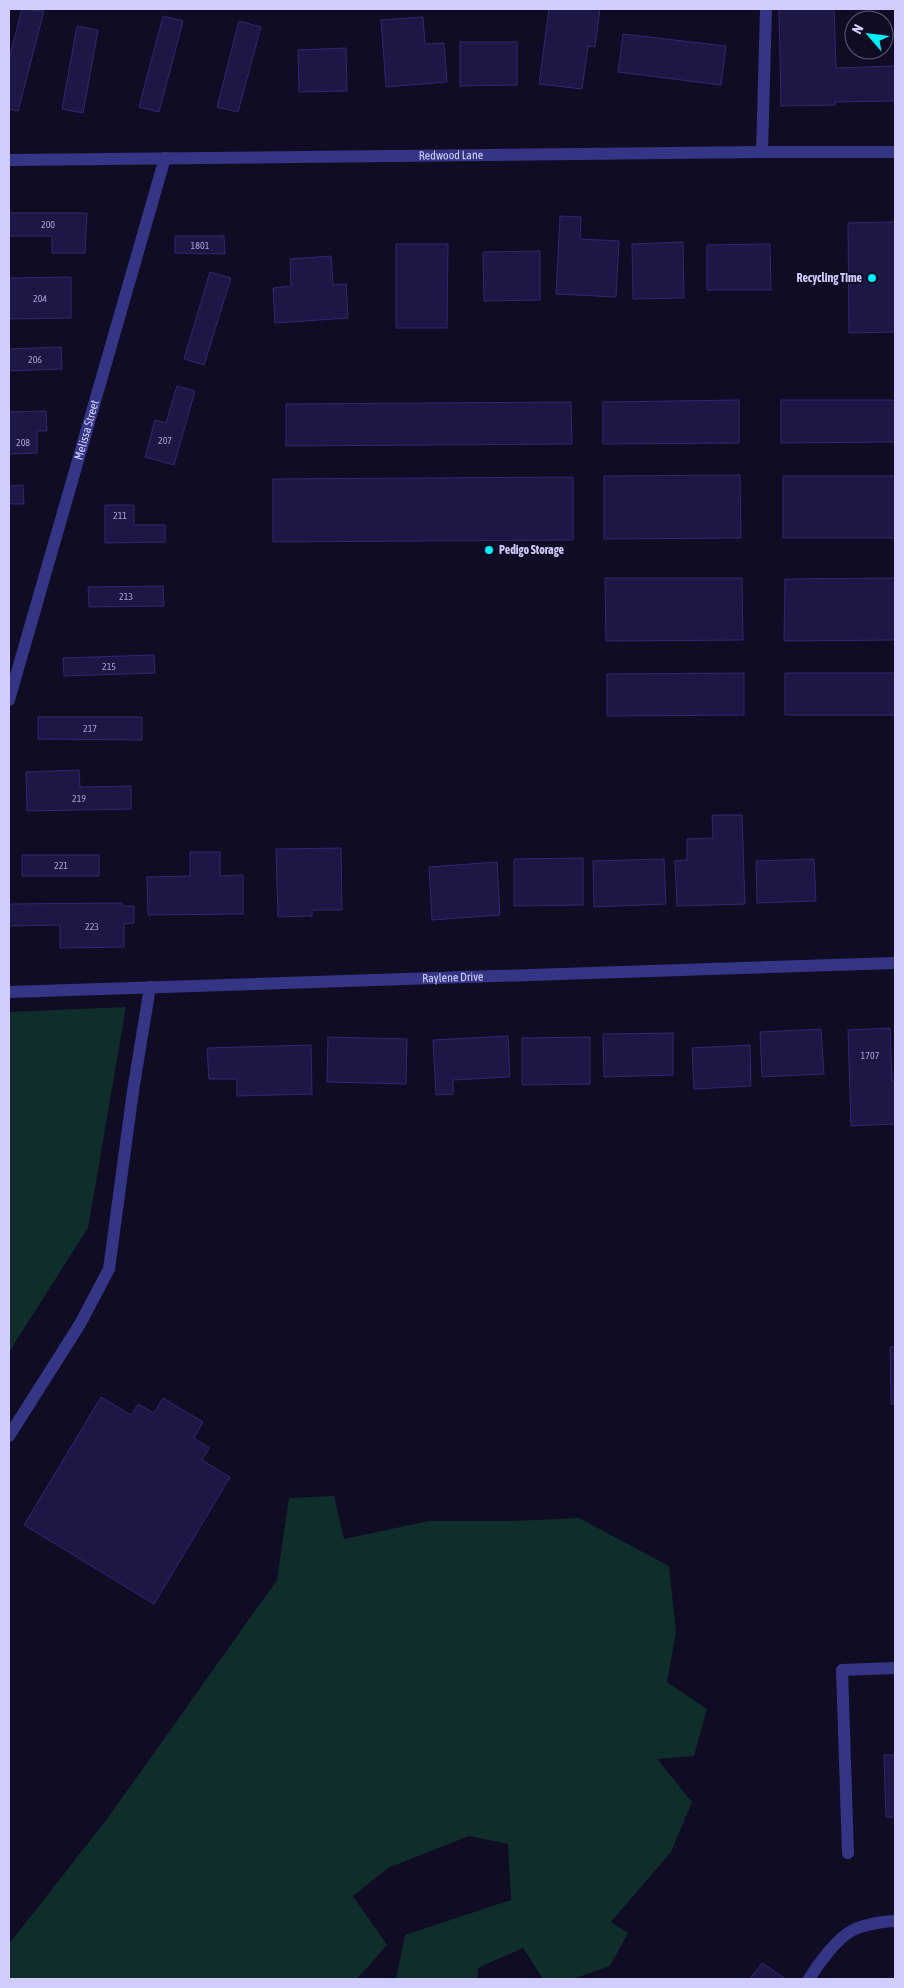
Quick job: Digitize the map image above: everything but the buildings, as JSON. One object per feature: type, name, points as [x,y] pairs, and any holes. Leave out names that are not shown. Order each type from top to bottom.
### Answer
[{"type":"street","points":[[762,152],[766,9]]},
{"type":"street","name":"Redwood Lane","points":[[9,160],[895,152]]},
{"type":"street","name":"Melissa Street","points":[[9,700],[165,158]]},
{"type":"street","name":"Raylene Drive","points":[[9,992],[895,963]]},
{"type":"street","points":[[9,1436],[80,1324],[109,1269],[150,987]]},
{"type":"street","points":[[848,1852],[842,1670],[895,1668]]},
{"type":"street","points":[[809,1979],[825,1954],[853,1930],[895,1921]]},
{"type":"green space","points":[[126,1007],[88,1228],[9,1352],[9,1012]]},
{"type":"green space","points":[[334,1496],[344,1539],[429,1521],[513,1521],[579,1518],[669,1566],[676,1631],[667,1682],[707,1709],[694,1756],[657,1759],[692,1802],[671,1852],[611,1922],[628,1933],[610,1966],[573,1979],[543,1979],[523,1948],[478,1968],[477,1979],[396,1979],[405,1935],[511,1900],[508,1844],[469,1836],[388,1868],[353,1896],[387,1945],[357,1979],[9,1979],[9,1944],[107,1819],[277,1580],[289,1498]]},
{"type":"place","name":"Recycling Time","points":[[872,278]]},
{"type":"place","name":"Pedigo Storage","points":[[489,550]]}]
